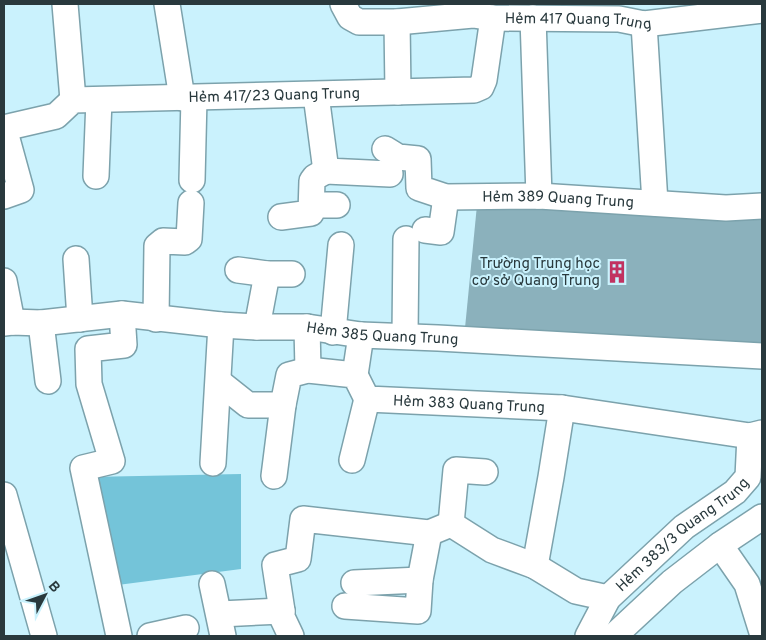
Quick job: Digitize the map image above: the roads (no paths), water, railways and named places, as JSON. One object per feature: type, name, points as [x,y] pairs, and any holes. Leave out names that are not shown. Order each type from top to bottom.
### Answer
[{"type":"street","points":[[4,196],[21,190],[4,128],[56,116],[73,100],[65,4]]},
{"type":"street","points":[[156,319],[157,246],[163,241],[185,242],[189,239],[191,191],[188,98],[168,4]]},
{"type":"street","name":"Hẻm 417 Quang Trung","points":[[343,4],[350,17],[359,22],[397,22],[479,12],[533,18],[618,12],[644,24],[762,10]]},
{"type":"street","name":"Hẻm 417/23 Quang Trung","points":[[73,100],[474,90],[481,87],[484,80],[479,12]]},
{"type":"street","points":[[533,18],[539,196]]},
{"type":"street","points":[[397,22],[398,92]]},
{"type":"street","points":[[644,24],[655,203]]},
{"type":"street","points":[[316,95],[326,171]]},
{"type":"street","points":[[96,176],[99,100]]},
{"type":"street","name":"Hẻm 389 Quang Trung","points":[[386,149],[398,157],[418,159],[419,188],[446,197],[539,196],[726,208],[762,206]]},
{"type":"street","points":[[281,217],[311,213],[312,181],[315,177],[326,171],[390,174]]},
{"type":"street","points":[[405,336],[415,235],[441,232],[446,197]]},
{"type":"street","points":[[312,205],[337,205]]},
{"type":"street","points":[[333,332],[341,245]]},
{"type":"street","points":[[76,259],[80,318]]},
{"type":"street","points":[[238,270],[267,274],[292,274]]},
{"type":"street","points":[[257,327],[267,274]]},
{"type":"street","points":[[4,281],[8,323]]},
{"type":"street","points":[[119,636],[83,468],[112,461],[89,384],[88,349],[124,345],[122,314]]},
{"type":"street","name":"Hẻm 385 Quang Trung","points":[[8,323],[41,323],[122,314],[156,319],[257,327],[307,327],[361,335],[762,356]]},
{"type":"street","points":[[41,323],[48,381]]},
{"type":"street","points":[[213,463],[221,324]]},
{"type":"street","points":[[307,327],[308,370]]},
{"type":"street","points":[[352,460],[367,398],[355,376],[361,335]]},
{"type":"street","points":[[274,476],[288,375],[308,370],[355,376]]},
{"type":"street","points":[[219,382],[248,405],[283,405]]},
{"type":"street","name":"Hẻm 383 Quang Trung","points":[[367,398],[562,408],[756,435]]},
{"type":"street","points":[[535,566],[562,408]]},
{"type":"street","name":"Hẻm 383/3 Quang Trung","points":[[588,636],[608,598],[684,527],[735,492],[748,477],[756,435]]},
{"type":"street","points":[[345,606],[418,611],[420,580],[440,528],[456,470],[485,472]]},
{"type":"street","points":[[4,495],[44,636]]},
{"type":"street","points":[[614,636],[672,582],[720,545],[762,517]]},
{"type":"street","name":"Hẻm 383/3 Quang Trung","points":[[282,611],[275,566],[298,559],[303,519],[440,528],[535,566],[576,591],[608,598]]},
{"type":"street","points":[[720,545],[747,584],[762,633],[750,636]]},
{"type":"street","points":[[354,583],[420,580]]},
{"type":"street","points":[[212,584],[221,625],[282,611],[282,617],[291,636]]},
{"type":"street","points":[[150,636],[186,628]]},
{"type":"place","name":"Trường Trung học cơ sở Quang Trung","points":[[617,272]]}]
